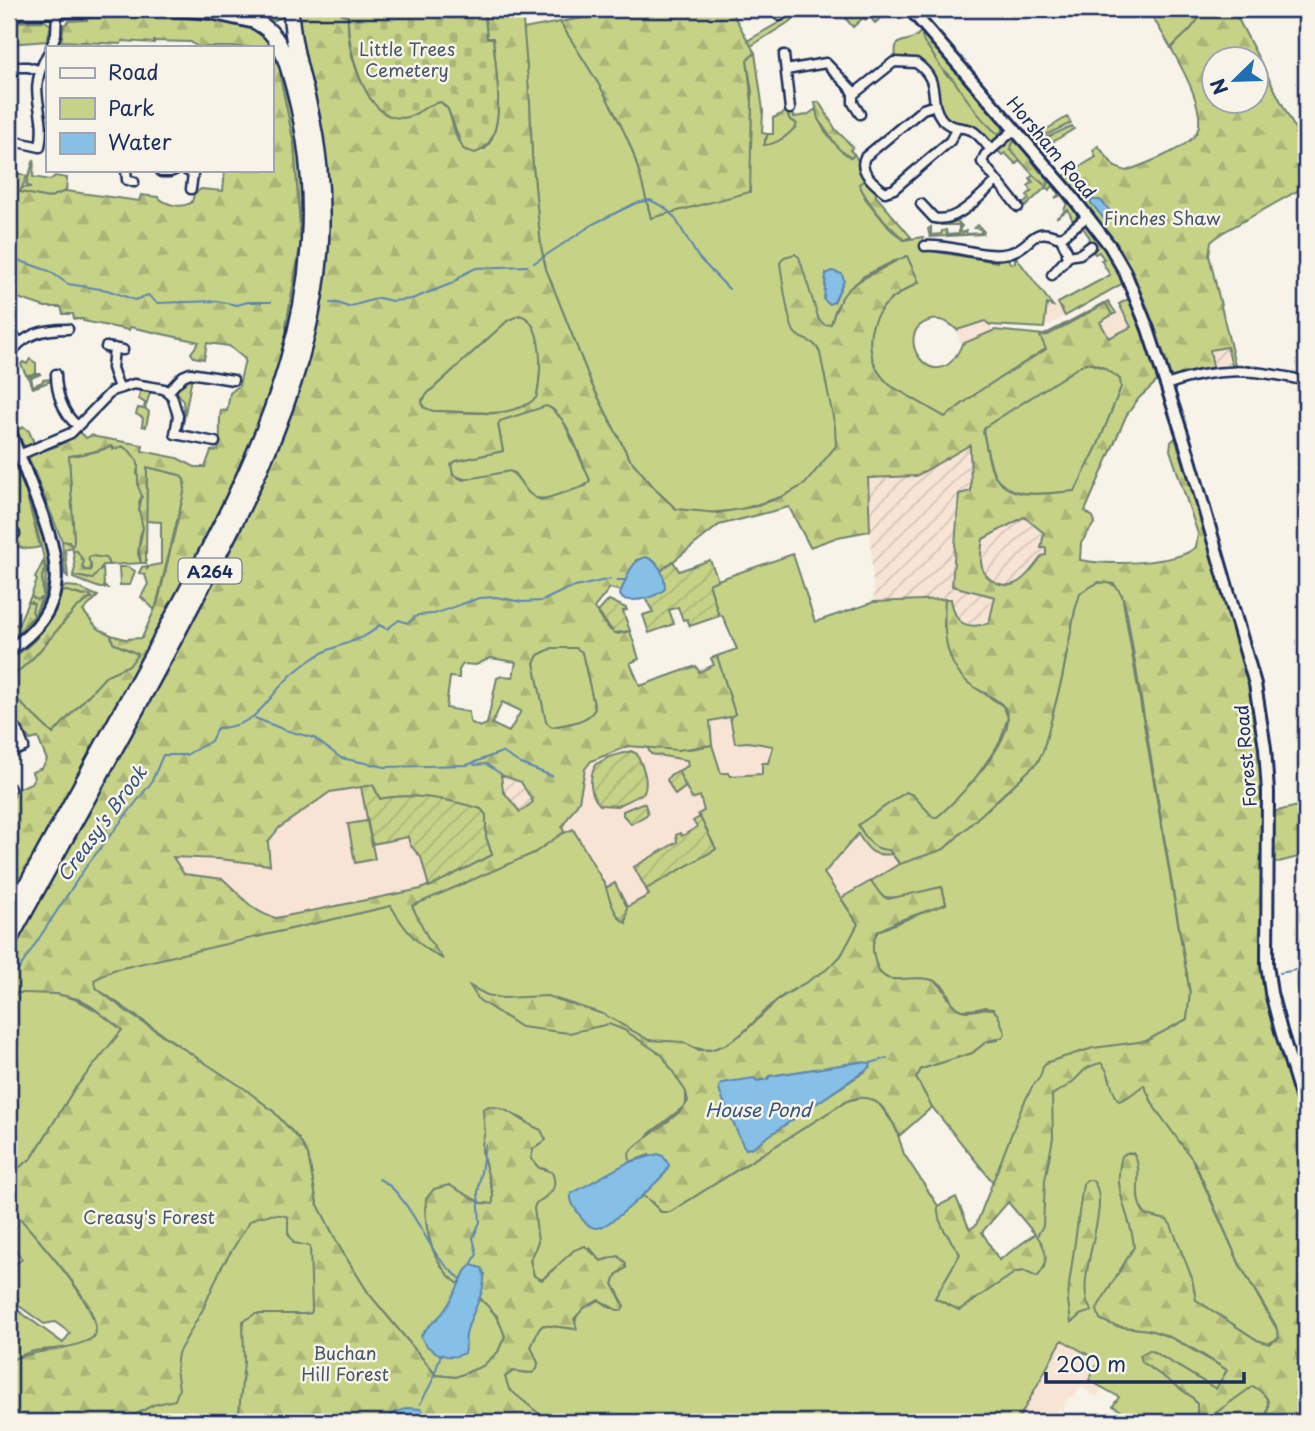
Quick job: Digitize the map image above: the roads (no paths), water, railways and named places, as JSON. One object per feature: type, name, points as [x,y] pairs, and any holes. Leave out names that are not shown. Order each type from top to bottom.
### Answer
[{"type":"highway","points":[[245,9],[260,25],[278,26],[292,12]]},
{"type":"highway","name":"A264","points":[[9,941],[208,575],[256,478],[296,378],[315,298],[321,213],[314,130],[295,45],[292,12]]},
{"type":"highway","name":"A264","points":[[9,917],[117,723],[220,526],[262,435],[288,365],[303,300],[307,264],[309,186],[303,134],[292,82],[281,49],[271,32],[260,25]]},
{"type":"street","points":[[9,13],[156,9]]},
{"type":"street","points":[[165,9],[199,10],[260,25]]},
{"type":"street","points":[[533,12],[564,9]]},
{"type":"street","name":"Horsham Road","points":[[910,9],[1088,216],[1110,246],[1125,272],[1158,363]]},
{"type":"street","points":[[51,46],[57,31],[57,12]]},
{"type":"street","points":[[785,55],[790,109]]},
{"type":"street","points":[[12,130],[9,140],[44,147],[41,132],[43,110],[36,86],[39,70],[46,57]]},
{"type":"street","points":[[853,93],[858,92],[892,63],[911,62],[921,66],[931,79],[936,95],[935,105],[942,119],[957,128],[974,132],[991,150]]},
{"type":"street","points":[[786,70],[826,63],[853,93],[853,105],[860,114]]},
{"type":"street","points":[[9,68],[28,67],[39,70]]},
{"type":"street","points":[[935,105],[923,108],[865,157],[863,168],[878,187],[885,192],[894,189],[950,141],[957,128]]},
{"type":"street","points":[[1014,130],[983,156],[982,164],[1018,207]]},
{"type":"street","points":[[126,172],[127,180],[134,181]]},
{"type":"street","points":[[189,172],[192,174],[191,190]]},
{"type":"street","points":[[921,204],[934,218],[948,218],[959,214],[996,182]]},
{"type":"street","points":[[1060,237],[1088,216]]},
{"type":"street","points":[[925,246],[949,246],[998,254],[1021,248],[1041,232],[1060,237]]},
{"type":"street","points":[[1052,275],[1065,264],[1068,256],[1060,237]]},
{"type":"street","points":[[1068,256],[1078,255],[1091,246]]},
{"type":"street","points":[[9,356],[20,342],[41,331],[66,329],[63,339]]},
{"type":"street","points":[[9,332],[20,342]]},
{"type":"street","points":[[114,348],[111,368],[120,388]]},
{"type":"street","name":"Forest Road","points":[[1158,363],[1243,638],[1259,706],[1268,792],[1267,964],[1274,1006],[1306,1113]]},
{"type":"street","points":[[168,392],[183,376],[190,373],[229,380],[226,368]]},
{"type":"street","points":[[1166,385],[1201,374],[1236,370],[1306,381]]},
{"type":"street","points":[[56,374],[69,417],[78,426]]},
{"type":"street","points":[[19,455],[67,435],[107,395],[120,388],[142,384],[168,392],[177,411],[174,438],[212,441],[207,450]]},
{"type":"street","points":[[9,429],[52,539],[56,578],[51,600],[40,620],[9,650]]},
{"type":"street","points":[[9,726],[18,731],[24,747]]},
{"type":"street","points":[[9,753],[35,742]]},
{"type":"water","points":[[1091,200],[1100,200],[1114,215],[1104,219]]},
{"type":"water","points":[[832,271],[842,274],[844,281],[834,302],[829,304],[824,300],[826,274]]},
{"type":"water","points":[[646,557],[660,570],[665,589],[645,598],[623,599],[620,595],[630,570]]},
{"type":"water","name":"House Pond","points":[[860,1062],[871,1063],[870,1067],[751,1148],[746,1149],[743,1145],[720,1093],[719,1087],[722,1083],[754,1078],[757,1081],[770,1076]]},
{"type":"water","points":[[658,1154],[663,1156],[669,1165],[653,1186],[603,1226],[596,1228],[584,1221],[571,1200],[571,1194],[627,1163]]},
{"type":"water","points":[[471,1265],[482,1268],[484,1284],[468,1327],[464,1353],[458,1356],[439,1354],[428,1347],[421,1336],[444,1311]]},
{"type":"water","points":[[407,1408],[421,1409],[431,1422],[385,1422],[392,1414]]},
{"type":"waterway","points":[[534,263],[595,223],[636,203],[650,200],[664,207],[675,218],[698,257],[729,289]]},
{"type":"waterway","points":[[9,257],[49,271],[68,284],[107,290],[135,300],[148,295],[157,303],[216,301],[237,305],[271,302]]},
{"type":"waterway","points":[[330,303],[348,307],[379,298],[392,301],[412,299],[453,283],[476,268],[527,266]]},
{"type":"waterway","name":"Creasy's Brook","points":[[9,978],[17,972],[85,868],[151,783],[163,755],[186,755],[211,741],[217,728],[232,726],[254,716],[286,680],[306,663],[325,652],[366,636],[379,625],[387,629],[399,620],[408,623],[418,615],[434,614],[479,598],[542,601],[567,589],[610,579]]},
{"type":"waterway","points":[[617,580],[626,580]]},
{"type":"waterway","points":[[255,718],[314,738],[341,758],[385,767],[467,765],[502,752],[521,764],[552,776]]},
{"type":"waterway","points":[[474,765],[486,764],[501,774]]},
{"type":"waterway","points":[[1280,973],[1306,968]]},
{"type":"waterway","points":[[871,1063],[887,1058]]},
{"type":"waterway","points":[[471,1265],[477,1254],[473,1238],[480,1222],[478,1192],[485,1145]]},
{"type":"waterway","points":[[379,1179],[396,1192],[440,1259],[461,1279]]},
{"type":"waterway","points":[[420,1404],[432,1382],[441,1354]]},
{"type":"park label","name":"Little Trees Cemetery","points":[[407,58]]},
{"type":"park label","name":"Finches Shaw","points":[[1162,217]]},
{"type":"park label","name":"Creasy's Forest","points":[[149,1216]]},
{"type":"park label","name":"Buchan Hill Forest","points":[[345,1362]]}]
